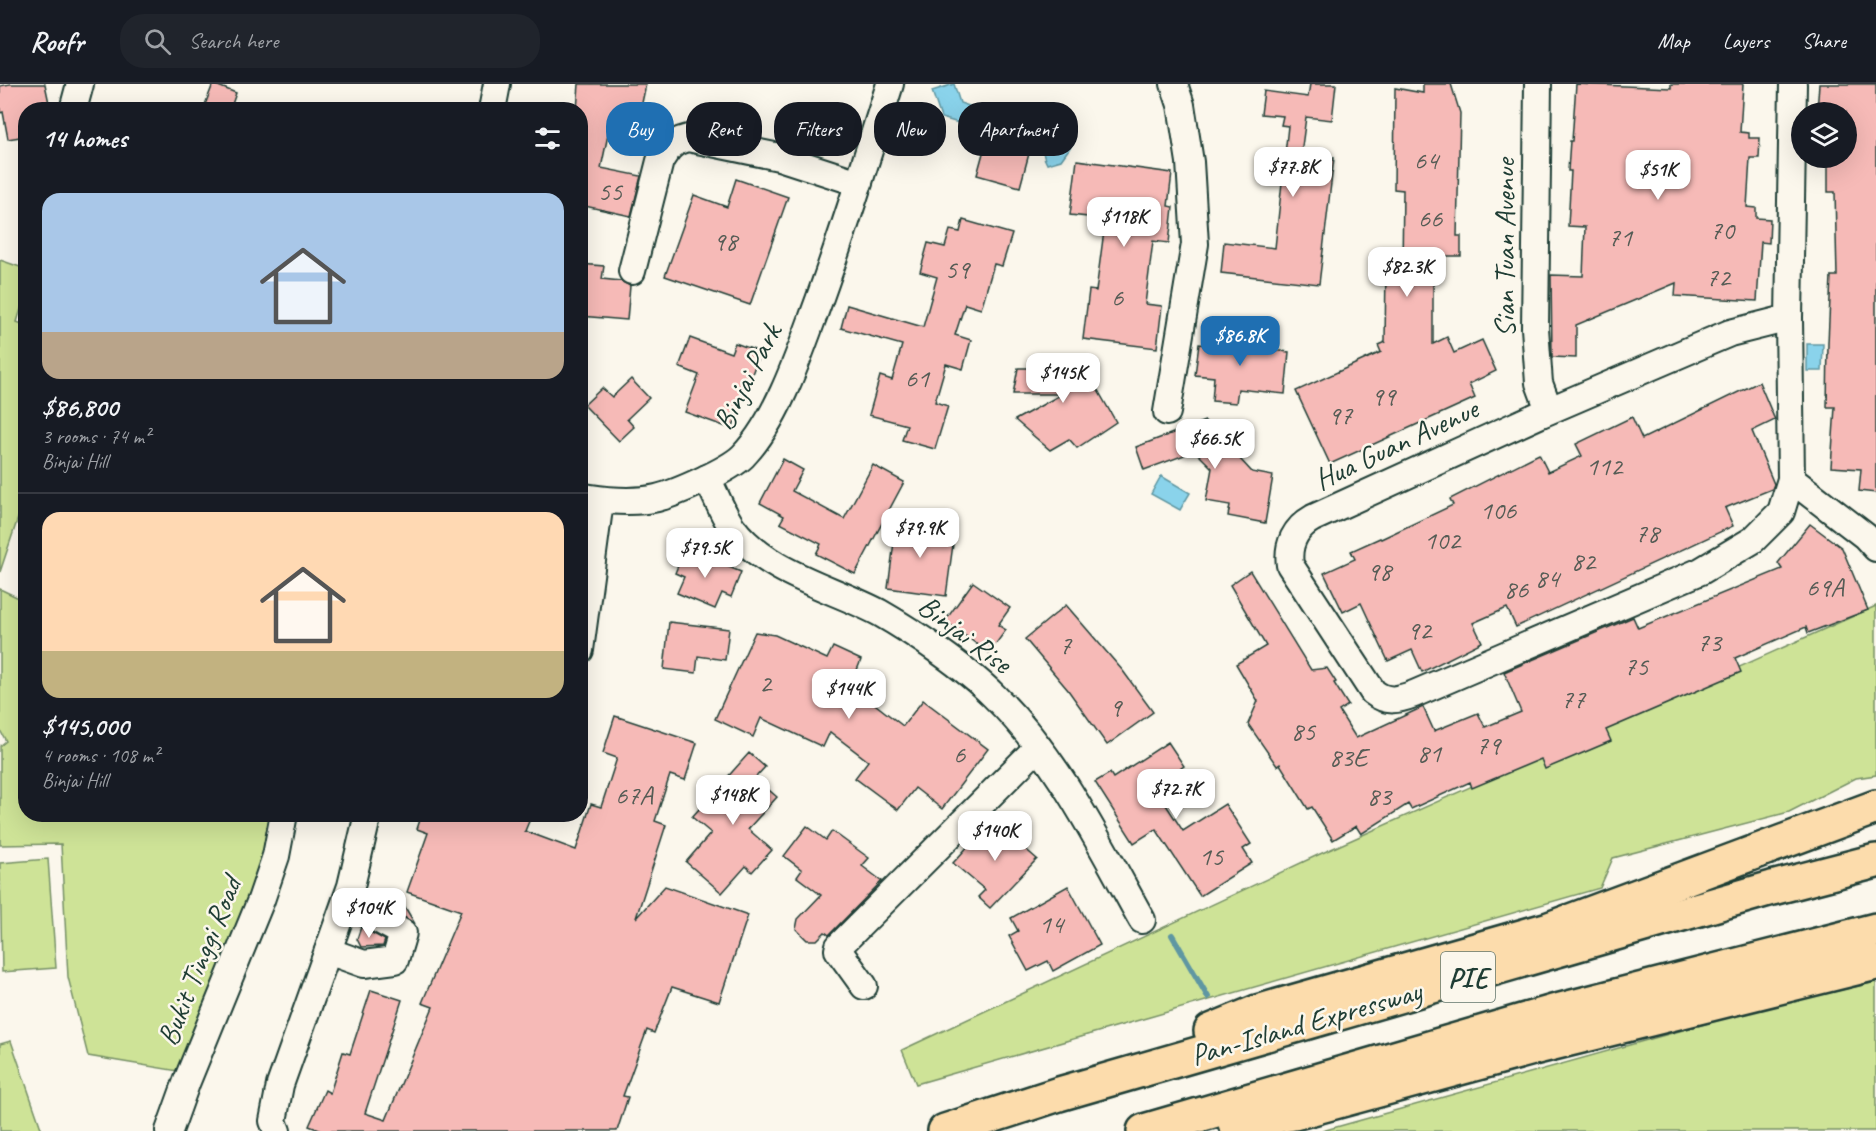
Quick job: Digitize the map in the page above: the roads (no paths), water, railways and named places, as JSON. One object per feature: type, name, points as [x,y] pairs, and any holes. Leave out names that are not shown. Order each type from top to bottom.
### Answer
[{"type":"highway","points":[[1059,1094],[1257,1012],[1549,929],[1876,807]]},
{"type":"highway","name":"Pan-Island Expressway","points":[[945,1131],[1059,1094],[1772,888],[1876,861]]},
{"type":"highway","name":"Pan-Island Expressway","points":[[1144,1131],[1553,1012],[1876,930]]},
{"type":"highway","points":[[1188,1131],[1294,1113],[1533,1048],[1876,963]]},
{"type":"street","points":[[75,102],[80,84]]},
{"type":"street","points":[[494,102],[497,84]]},
{"type":"street","name":"Binjai Park","points":[[588,528],[590,498],[657,498],[707,478],[742,457],[762,431],[794,368],[859,183],[890,84]]},
{"type":"street","points":[[1167,412],[1195,244],[1190,162],[1181,105],[1174,84]]},
{"type":"street","name":"Sian Tuan Avenue","points":[[1538,84],[1535,328],[1539,383],[1549,410]]},
{"type":"street","name":"Hua Guan Avenue","points":[[1789,318],[1730,333],[1549,410],[1313,518],[1299,528],[1294,534],[1290,565],[1373,693],[1383,700],[1394,700],[1414,694],[1720,561],[1752,540],[1781,512],[1791,479],[1789,318],[1793,84]]},
{"type":"street","points":[[632,271],[660,161],[668,146],[677,141],[688,138],[769,155],[859,183]]},
{"type":"street","name":"Binjai Rise","points":[[707,478],[732,527],[753,547],[782,569],[880,614],[953,662],[995,696],[1038,747],[1096,838],[1142,920]]},
{"type":"street","points":[[1791,479],[1865,536],[1876,548]]},
{"type":"street","points":[[864,986],[838,950],[839,946],[1038,747]]},
{"type":"street","name":"Bukit Tinggi Road","points":[[170,1129],[187,1081],[261,900],[276,856],[282,822]]},
{"type":"street","points":[[277,1131],[273,1121],[280,1085],[346,902],[366,822]]},
{"type":"street","points":[[328,951],[364,964],[395,960],[403,933],[346,902]]},
{"type":"water","points":[[954,84],[960,102],[958,123],[946,119],[946,102],[936,102],[932,91]]},
{"type":"water","points":[[1044,156],[1064,156],[1061,160],[1047,164]]},
{"type":"water","points":[[1807,344],[1823,344],[1822,371],[1807,371]]},
{"type":"water","points":[[1161,476],[1190,493],[1180,510],[1151,494]]},
{"type":"waterway","points":[[1172,935],[1208,997]]}]
